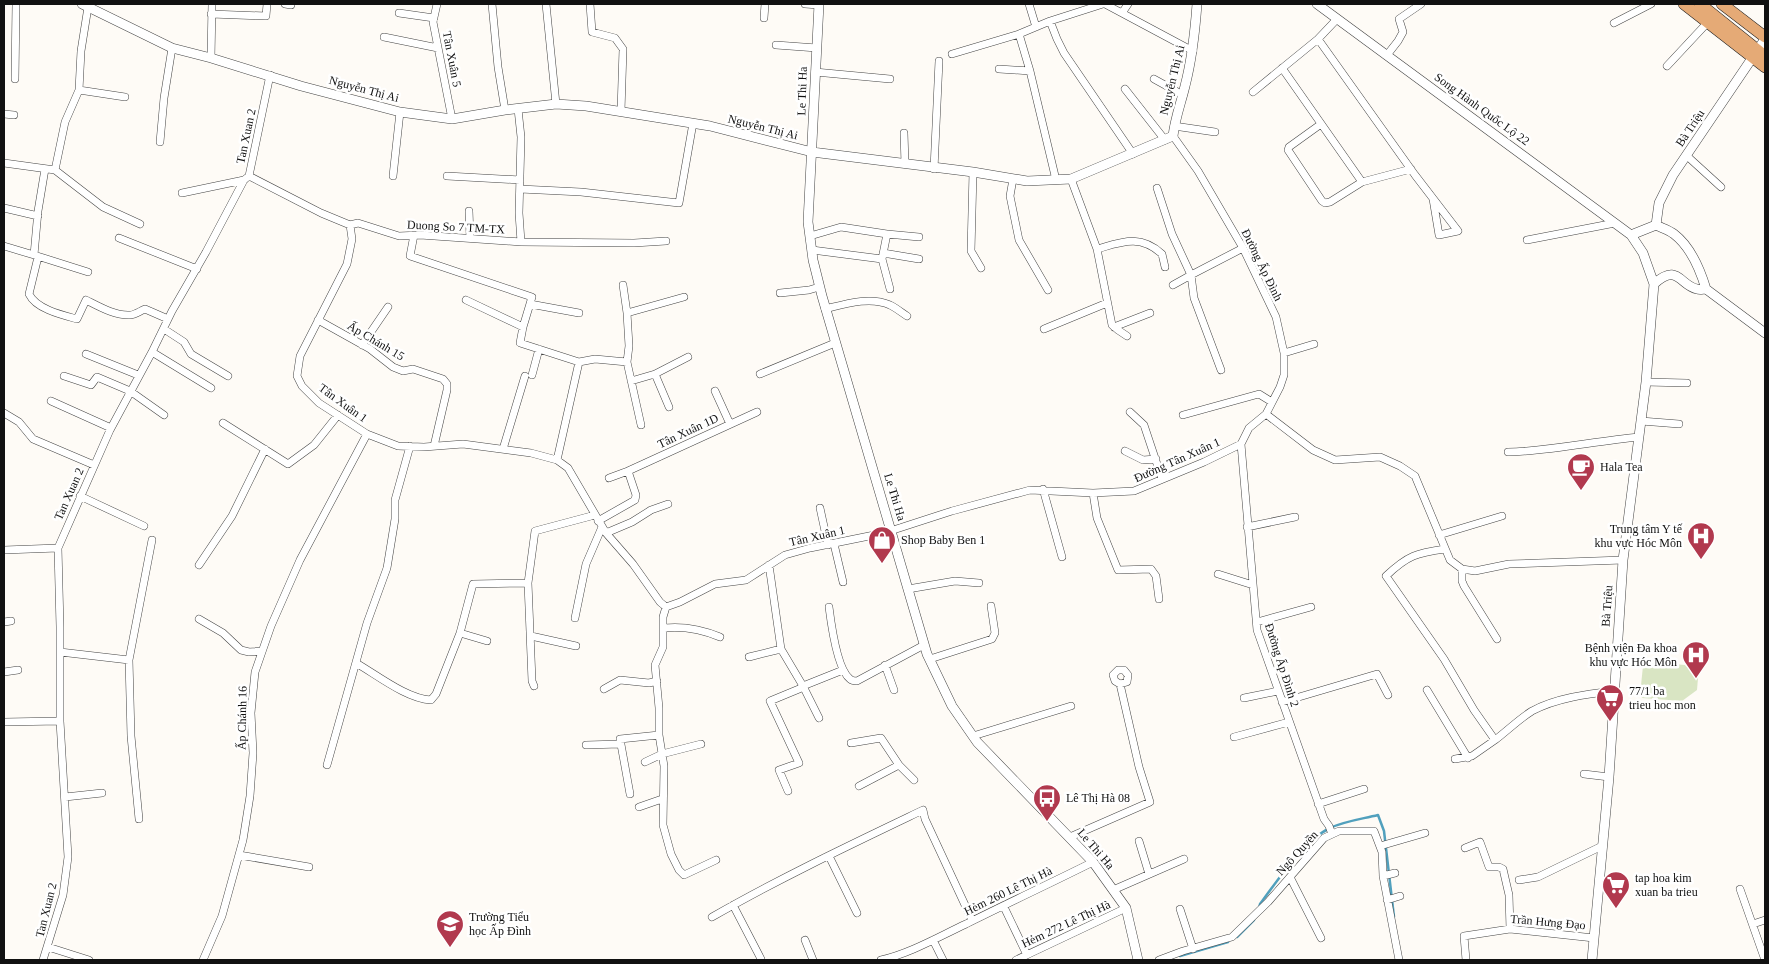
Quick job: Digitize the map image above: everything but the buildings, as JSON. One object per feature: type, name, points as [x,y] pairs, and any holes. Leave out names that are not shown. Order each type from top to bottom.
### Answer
[{"type":"highway","points":[[1684,4],[1711,19],[1759,54],[1765,66]]},
{"type":"highway","points":[[1700,4],[1711,19]]},
{"type":"highway","points":[[1722,4],[1765,38]]},
{"type":"highway","points":[[1734,4],[1765,28]]},
{"type":"street","points":[[15,79],[16,4]]},
{"type":"street","points":[[212,4],[212,58]]},
{"type":"street","points":[[211,14],[266,16],[267,4]]},
{"type":"street","name":"Tân Xuân 5","points":[[437,4],[433,22],[452,119]]},
{"type":"street","points":[[492,4],[498,67],[505,110]]},
{"type":"street","points":[[546,4],[556,104]]},
{"type":"street","points":[[590,4],[592,32],[615,38],[623,48],[621,111]]},
{"type":"street","points":[[764,18],[765,4]]},
{"type":"street","points":[[805,4],[819,4]]},
{"type":"street","name":"Le Thi Ha","points":[[819,4],[808,222],[812,250],[825,309],[892,531],[924,645],[952,706],[973,736],[992,759],[1093,862],[1126,908],[1138,960]]},
{"type":"street","points":[[1029,4],[1036,27]]},
{"type":"street","points":[[952,54],[1019,34],[1081,7],[1104,4],[1193,51]]},
{"type":"street","points":[[1122,13],[1128,4]]},
{"type":"street","name":"Nguyễn Thị Ai","points":[[85,5],[172,48],[270,75],[301,86],[400,112],[452,119],[556,104],[586,106],[710,126],[812,152],[973,172],[1027,181],[1071,179],[1169,138],[1174,126],[1195,42],[1196,4]]},
{"type":"street","name":"Song Hành Quốc Lộ 22","points":[[1318,4],[1631,235]]},
{"type":"street","points":[[1386,55],[1403,32],[1399,19],[1421,4]]},
{"type":"street","points":[[1614,23],[1650,4]]},
{"type":"street","points":[[55,170],[65,122],[78,90],[85,5]]},
{"type":"street","points":[[400,13],[434,18]]},
{"type":"street","points":[[1253,92],[1318,39],[1337,19]]},
{"type":"street","points":[[1667,66],[1711,19]]},
{"type":"street","points":[[1050,21],[1064,53],[1133,154]]},
{"type":"street","points":[[1019,34],[1030,71],[1056,180]]},
{"type":"street","points":[[384,36],[438,48]]},
{"type":"street","name":"Bà Triệu","points":[[1656,225],[1659,203],[1673,175],[1759,54],[1765,38]]},
{"type":"street","points":[[1318,39],[1458,231],[1439,234],[1433,199]]},
{"type":"street","points":[[776,45],[817,48]]},
{"type":"street","points":[[160,142],[164,98],[172,48]]},
{"type":"street","points":[[934,168],[939,60]]},
{"type":"street","points":[[1282,68],[1362,182]]},
{"type":"street","points":[[999,69],[1030,71]]},
{"type":"street","points":[[815,72],[890,79]]},
{"type":"street","name":"Tan Xuan 2","points":[[43,960],[63,895],[68,857],[60,721],[58,548],[111,428],[138,375],[247,178],[270,75]]},
{"type":"street","points":[[1154,79],[1182,95]]},
{"type":"street","name":"Đường Ấp Đình","points":[[1125,89],[1198,171],[1243,248],[1276,317],[1284,353],[1284,374],[1280,387],[1266,414]]},
{"type":"street","points":[[78,90],[125,97]]},
{"type":"street","name":"Duong So 7 TM-TX","points":[[350,225],[358,223],[399,236],[470,237],[520,242],[521,137],[518,109]]},
{"type":"street","points":[[392,176],[400,112]]},
{"type":"street","points":[[4,114],[14,115]]},
{"type":"street","points":[[520,190],[581,192],[679,203],[693,123]]},
{"type":"street","points":[[1321,124],[1290,146],[1288,150],[1325,203],[1330,202],[1362,182],[1411,169]]},
{"type":"street","points":[[1174,126],[1214,132]]},
{"type":"street","points":[[904,133],[905,164]]},
{"type":"street","points":[[1687,156],[1720,188]]},
{"type":"street","points":[[4,163],[55,170],[103,207],[140,224]]},
{"type":"street","points":[[46,169],[38,216],[36,256],[29,294],[31,298],[45,307],[76,319],[86,300],[125,315],[145,309],[168,319]]},
{"type":"street","points":[[973,172],[971,251],[980,268]]},
{"type":"street","points":[[448,176],[520,180]]},
{"type":"street","points":[[182,193],[247,178],[350,225]]},
{"type":"street","points":[[1013,179],[1010,196],[1018,240],[1048,290]]},
{"type":"street","points":[[1071,179],[1096,249],[1112,325],[1127,336]]},
{"type":"street","points":[[1157,188],[1172,234],[1191,275],[1194,298],[1221,370]]},
{"type":"street","points":[[4,208],[38,216]]},
{"type":"street","points":[[469,211],[470,237]]},
{"type":"street","points":[[1527,240],[1615,223]]},
{"type":"street","name":"Tân Xuân 1","points":[[350,225],[352,239],[348,264],[300,356],[297,376],[302,386],[314,398],[367,434],[398,446],[463,444],[503,449],[557,460]]},
{"type":"street","points":[[1706,289],[1696,289],[1679,277],[1668,275],[1660,278],[1654,284],[1643,253],[1631,235],[1656,225],[1674,234],[1700,269],[1706,289],[1765,333]]},
{"type":"street","points":[[810,236],[841,227],[919,237]]},
{"type":"street","points":[[887,234],[883,256],[890,288]]},
{"type":"street","points":[[414,235],[410,256],[532,297],[522,327],[520,343],[578,362],[595,359],[627,362]]},
{"type":"street","points":[[119,238],[196,269]]},
{"type":"street","points":[[520,242],[634,243],[666,241]]},
{"type":"street","points":[[1096,249],[1122,242],[1148,243],[1162,254],[1165,267]]},
{"type":"street","points":[[4,246],[88,272]]},
{"type":"street","points":[[1173,285],[1243,248]]},
{"type":"street","points":[[812,250],[919,259]]},
{"type":"street","name":"Bà Triệu","points":[[1592,960],[1609,777],[1623,560],[1646,382],[1654,284]]},
{"type":"street","points":[[623,285],[629,346],[627,362],[641,425]]},
{"type":"street","points":[[780,293],[809,290],[819,286]]},
{"type":"street","points":[[627,313],[684,297]]},
{"type":"street","points":[[466,300],[522,327]]},
{"type":"street","points":[[825,309],[855,302],[871,301],[888,304],[907,316]]},
{"type":"street","points":[[1044,329],[1107,303]]},
{"type":"street","points":[[530,304],[579,313]]},
{"type":"street","points":[[362,345],[388,307]]},
{"type":"street","points":[[1114,327],[1150,313]]},
{"type":"street","name":"Ấp Chánh 15","points":[[318,320],[362,345],[393,367],[403,371],[413,369],[443,379],[447,384],[448,390],[434,446]]},
{"type":"street","points":[[164,329],[184,342],[192,354],[228,376]]},
{"type":"street","points":[[760,374],[836,343]]},
{"type":"street","points":[[1284,353],[1314,344]]},
{"type":"street","points":[[503,449],[539,349]]},
{"type":"street","points":[[152,352],[211,388]]},
{"type":"street","points":[[86,354],[138,375]]},
{"type":"street","points":[[631,380],[655,374],[688,357]]},
{"type":"street","points":[[578,362],[557,460],[568,468],[600,524],[633,564],[660,602],[666,607],[663,617],[663,647],[655,666],[659,735],[664,766],[662,825],[671,854],[679,870],[684,875],[716,860]]},
{"type":"street","points":[[655,374],[669,407]]},
{"type":"street","points":[[64,376],[91,385],[98,377],[130,391],[164,415]]},
{"type":"street","points":[[1646,382],[1686,384]]},
{"type":"street","points":[[715,391],[730,424]]},
{"type":"street","points":[[1183,415],[1259,394],[1272,402]]},
{"type":"street","points":[[51,401],[111,428]]},
{"type":"street","name":"Tân Xuân 1D","points":[[609,478],[757,412]]},
{"type":"street","points":[[1130,412],[1144,425],[1162,479]]},
{"type":"street","points":[[4,413],[18,422],[33,439],[94,465]]},
{"type":"street","points":[[1266,414],[1313,450],[1335,460],[1380,458],[1400,466],[1415,476],[1450,560],[1462,569],[1475,570],[1509,564],[1623,560]]},
{"type":"street","name":"Đường Tân Xuân 1","points":[[892,531],[995,498],[1030,490],[1093,493],[1134,491],[1204,462],[1241,444],[1249,428],[1266,414]]},
{"type":"street","points":[[223,423],[288,464],[314,445],[338,415]]},
{"type":"street","points":[[1641,421],[1679,424]]},
{"type":"street","name":"Ấp Chánh 16","points":[[203,960],[222,916],[239,855],[250,796],[253,753],[251,713],[255,672],[262,650],[300,560],[367,434]]},
{"type":"street","points":[[1508,452],[1530,452],[1595,441],[1639,437]]},
{"type":"street","name":"Đường Ấp Đình 2","points":[[1241,444],[1257,630],[1318,804],[1330,829]]},
{"type":"street","points":[[327,765],[367,623],[388,568],[395,527],[395,500],[410,446]]},
{"type":"street","points":[[199,565],[232,516],[265,449]]},
{"type":"street","points":[[1125,451],[1143,460],[1156,459]]},
{"type":"street","points":[[575,618],[586,564],[600,524],[635,500],[636,495],[628,471]]},
{"type":"street","points":[[1043,490],[1062,557]]},
{"type":"street","points":[[1093,493],[1097,518],[1118,570],[1151,569],[1156,576],[1159,600]]},
{"type":"street","points":[[80,496],[144,526]]},
{"type":"street","points":[[534,686],[532,681],[528,583],[535,531],[632,522],[651,510],[668,504]]},
{"type":"street","points":[[820,508],[843,582]]},
{"type":"street","points":[[1439,535],[1502,516]]},
{"type":"street","points":[[1247,527],[1295,517]]},
{"type":"street","name":"Tân Xuân 1","points":[[666,607],[716,584],[746,580],[785,555],[892,531]]},
{"type":"street","points":[[139,819],[131,736],[129,660],[152,540]]},
{"type":"street","points":[[4,550],[58,548]]},
{"type":"street","points":[[1445,549],[1418,553],[1397,565],[1386,576],[1444,659],[1474,710],[1495,740]]},
{"type":"street","points":[[769,565],[781,649],[803,686],[818,718]]},
{"type":"street","points":[[1462,569],[1464,586],[1497,639]]},
{"type":"street","points":[[1218,574],[1253,585]]},
{"type":"street","points":[[908,589],[955,581],[979,583]]},
{"type":"street","points":[[356,662],[404,691],[423,699],[431,700],[436,694],[460,633],[473,584],[528,583]]},
{"type":"street","points":[[930,659],[994,637],[991,606]]},
{"type":"street","points":[[829,607],[834,643],[843,670],[849,679],[857,681],[924,645]]},
{"type":"street","points":[[1256,622],[1311,607]]},
{"type":"street","points":[[199,619],[223,633],[241,650],[250,652],[262,650]]},
{"type":"street","points":[[664,628],[680,626],[706,631],[720,637]]},
{"type":"street","points":[[460,633],[488,641]]},
{"type":"street","points":[[531,636],[576,646]]},
{"type":"street","points":[[749,657],[781,649]]},
{"type":"street","points":[[60,652],[129,660]]},
{"type":"street","points":[[885,666],[894,690]]},
{"type":"street","points":[[4,672],[18,670]]},
{"type":"street","points":[[788,791],[779,770],[799,763],[770,701],[843,670]]},
{"type":"street","points":[[1282,702],[1377,674],[1388,694]]},
{"type":"street","points":[[604,689],[620,680],[649,683],[657,681]]},
{"type":"street","points":[[1070,837],[1150,802],[1139,768],[1120,684]]},
{"type":"street","points":[[1427,690],[1468,758]]},
{"type":"street","points":[[1244,698],[1278,691]]},
{"type":"street","points":[[1455,759],[1468,758],[1532,712],[1554,702],[1585,694],[1614,691]]},
{"type":"street","points":[[973,736],[1071,706]]},
{"type":"street","points":[[4,722],[60,721]]},
{"type":"street","points":[[1234,737],[1289,722]]},
{"type":"street","points":[[630,794],[620,739],[659,735]]},
{"type":"street","points":[[851,743],[881,738],[899,765],[914,780]]},
{"type":"street","points":[[586,746],[620,744]]},
{"type":"street","points":[[645,762],[662,754],[701,744]]},
{"type":"street","points":[[859,786],[899,765]]},
{"type":"street","points":[[1584,774],[1609,777]]},
{"type":"street","points":[[1318,804],[1364,789]]},
{"type":"street","points":[[65,797],[102,793]]},
{"type":"street","points":[[639,807],[662,799]]},
{"type":"street","points":[[712,917],[923,810],[925,819],[972,920]]},
{"type":"street","name":"Ngô Quyền","points":[[1159,960],[1192,945],[1232,937],[1268,902],[1330,829],[1339,831],[1374,831],[1381,846]]},
{"type":"street","points":[[1399,960],[1394,898],[1384,876],[1381,846],[1425,833]]},
{"type":"street","points":[[1140,841],[1149,874]]},
{"type":"street","points":[[1465,848],[1480,842],[1489,867],[1503,869],[1509,895],[1510,929]]},
{"type":"street","points":[[1520,880],[1538,878],[1602,846]]},
{"type":"street","points":[[239,855],[309,867]]},
{"type":"street","points":[[829,856],[857,913]]},
{"type":"street","points":[[1113,890],[1184,859]]},
{"type":"street","name":"Hẻm 260 Lê Thị Hà","points":[[882,960],[894,957],[933,940],[1093,862]]},
{"type":"street","points":[[1384,876],[1395,873]]},
{"type":"street","points":[[1290,877],[1321,938]]},
{"type":"street","points":[[1740,889],[1765,960]]},
{"type":"street","points":[[733,905],[760,958]]},
{"type":"street","points":[[1004,907],[1027,955]]},
{"type":"street","name":"Hẻm 272 Lê Thị Hà","points":[[1016,960],[1126,908]]},
{"type":"street","points":[[1180,909],[1192,945]]},
{"type":"street","points":[[1753,924],[1765,920]]},
{"type":"street","name":"Trần Hưng Đạo","points":[[1466,960],[1464,936],[1510,929],[1594,938]]},
{"type":"street","points":[[805,940],[813,960]]},
{"type":"street","points":[[933,940],[943,960]]},
{"type":"street","points":[[48,947],[89,960]]},
{"type":"green space","points":[[1646,662],[1685,665],[1698,678],[1697,690],[1682,701],[1642,698],[1640,695],[1643,666]]},
{"type":"waterway","points":[[1259,908],[1274,884],[1311,841],[1330,828],[1378,815],[1384,831],[1394,917]]},
{"type":"waterway","points":[[1237,937],[1254,920]]},
{"type":"waterway","points":[[1180,956],[1228,942]]},
{"type":"place","name":"Hala Tea","points":[[1581,491]]},
{"type":"place","name":"Trung tâm Y tế khu vực Hóc Môn","points":[[1701,560]]},
{"type":"place","name":"Shop Baby Ben 1","points":[[882,564]]},
{"type":"place","name":"Bệnh viện Đa khoa khu vực Hóc Môn","points":[[1696,679]]},
{"type":"place","name":"77/1 ba trieu hoc mon","points":[[1610,722]]},
{"type":"place","name":"Lê Thị Hà 08","points":[[1047,822]]},
{"type":"place","name":"tap hoa kim xuan ba trieu","points":[[1616,909]]},
{"type":"place","name":"Trường Tiểu học Ấp Đình","points":[[450,948]]}]
